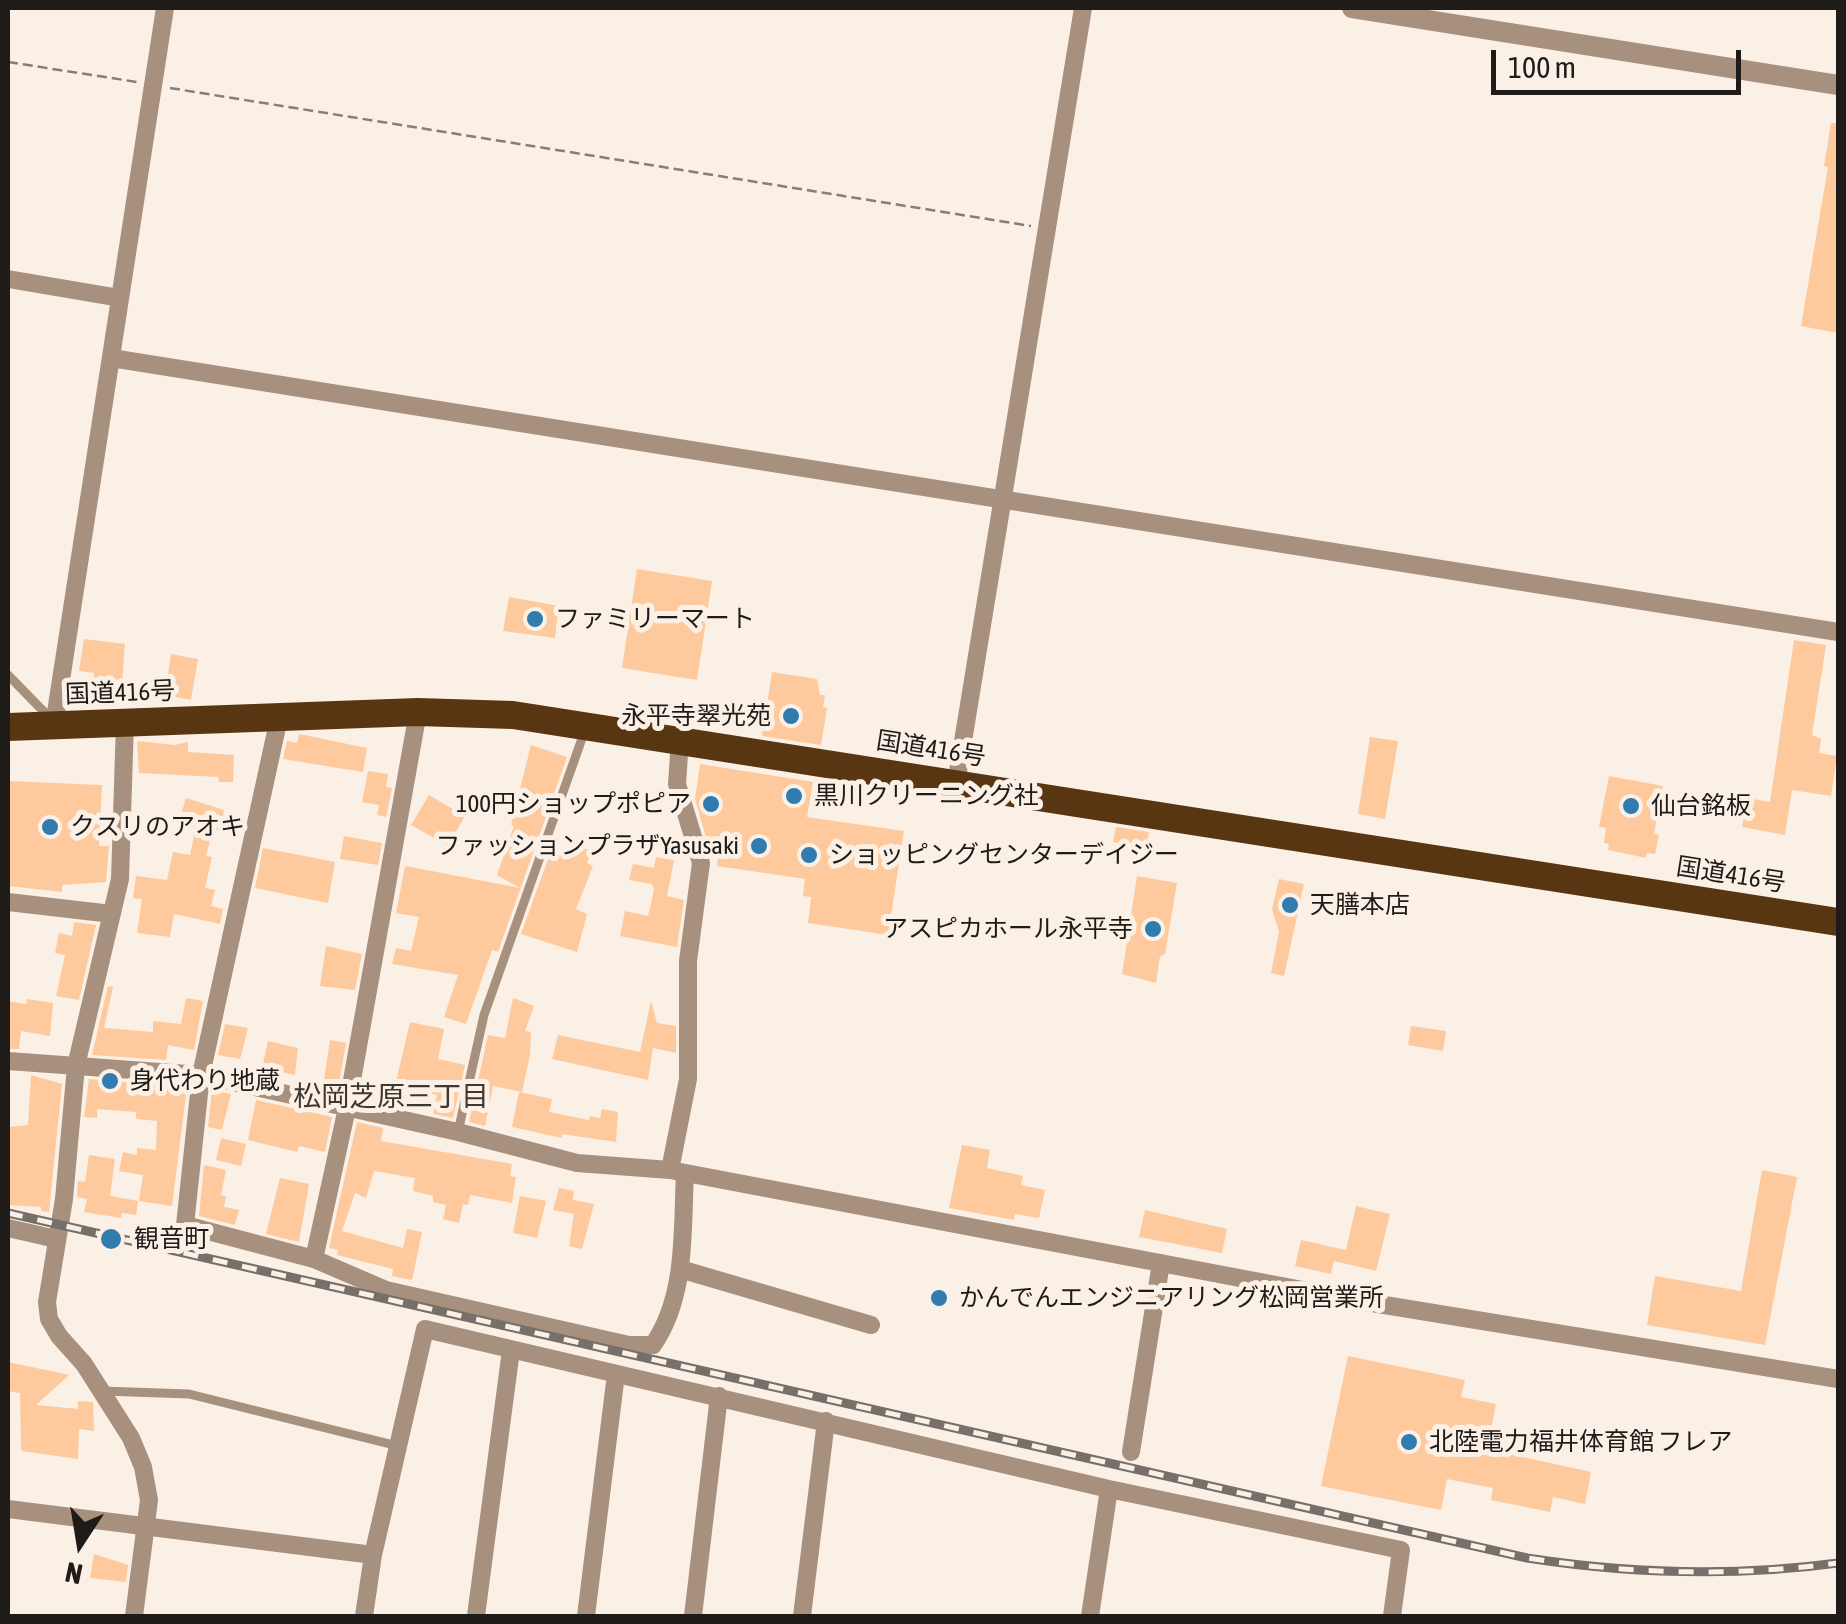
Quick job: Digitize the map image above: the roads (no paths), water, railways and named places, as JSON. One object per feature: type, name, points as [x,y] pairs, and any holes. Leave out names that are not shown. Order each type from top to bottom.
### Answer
[{"type":"highway","name":"国道416号","points":[[8,727],[471,712],[586,725],[1838,922]]},
{"type":"street","points":[[54,725],[165,8]]},
{"type":"street","points":[[956,784],[1006,500],[1084,8]]},
{"type":"street","points":[[1352,8],[1838,85]]},
{"type":"street","points":[[8,279],[120,298]]},
{"type":"street","points":[[111,358],[1838,632]]},
{"type":"street","points":[[314,1259],[347,1108],[418,712]]},
{"type":"street","points":[[278,718],[201,1075],[185,1226],[314,1259],[386,1290],[629,1344],[654,1344],[668,1324],[680,1270],[677,1171],[688,1079],[688,961],[701,862],[677,784],[680,740]]},
{"type":"street","points":[[125,722],[120,878],[76,1066],[64,1199],[47,1302],[49,1319],[102,1390],[143,1467],[149,1500],[134,1616]]},
{"type":"street","points":[[8,902],[112,914]]},
{"type":"street","points":[[8,1061],[201,1075],[458,1132],[577,1163],[677,1171],[1404,1309],[1802,1376],[1838,1378]]},
{"type":"street","points":[[8,1228],[56,1240]]},
{"type":"street","points":[[1131,1452],[1161,1263]]},
{"type":"street","points":[[680,1270],[871,1325]]},
{"type":"street","points":[[364,1616],[373,1555],[425,1329],[1109,1489],[1401,1550],[1392,1616]]},
{"type":"street","points":[[476,1616],[511,1350]]},
{"type":"street","points":[[586,1616],[616,1374]]},
{"type":"street","points":[[693,1616],[719,1396]]},
{"type":"street","points":[[802,1616],[826,1421]]},
{"type":"street","points":[[1090,1616],[1109,1489]]},
{"type":"street","points":[[8,1509],[373,1555]]},
{"type":"lane","points":[[8,675],[44,708],[54,725]]},
{"type":"lane","points":[[458,1132],[484,1015],[586,725]]},
{"type":"lane","points":[[102,1390],[188,1394],[398,1446]]},
{"type":"railway","points":[[8,1213],[1527,1558],[1682,1572],[1838,1563]]},
{"type":"place","name":"ファミリーマート","points":[[535,619]]},
{"type":"place","name":"永平寺翠光苑","points":[[791,716]]},
{"type":"place","name":"黒川クリーニング社","points":[[794,796]]},
{"type":"place","name":"100円ショップポピア","points":[[711,804]]},
{"type":"place","name":"仙台銘板","points":[[1631,806]]},
{"type":"place","name":"クスリのアオキ","points":[[50,827]]},
{"type":"place","name":"ファッションプラザYasusaki","points":[[759,846]]},
{"type":"place","name":"ショッピングセンターデイジー","points":[[809,855]]},
{"type":"place","name":"天膳本店","points":[[1290,905]]},
{"type":"place","name":"アスピカホール永平寺","points":[[1153,929]]},
{"type":"place","name":"身代わり地蔵","points":[[110,1081]]},
{"type":"place","name":"観音町","points":[[111,1239]]},
{"type":"place","name":"かんでんエンジニアリング松岡営業所","points":[[939,1298]]},
{"type":"place","name":"北陸電力福井体育館 フレア","points":[[1409,1442]]},
{"type":"district","name":"松岡芝原三丁目","points":[[391,1097]]}]
